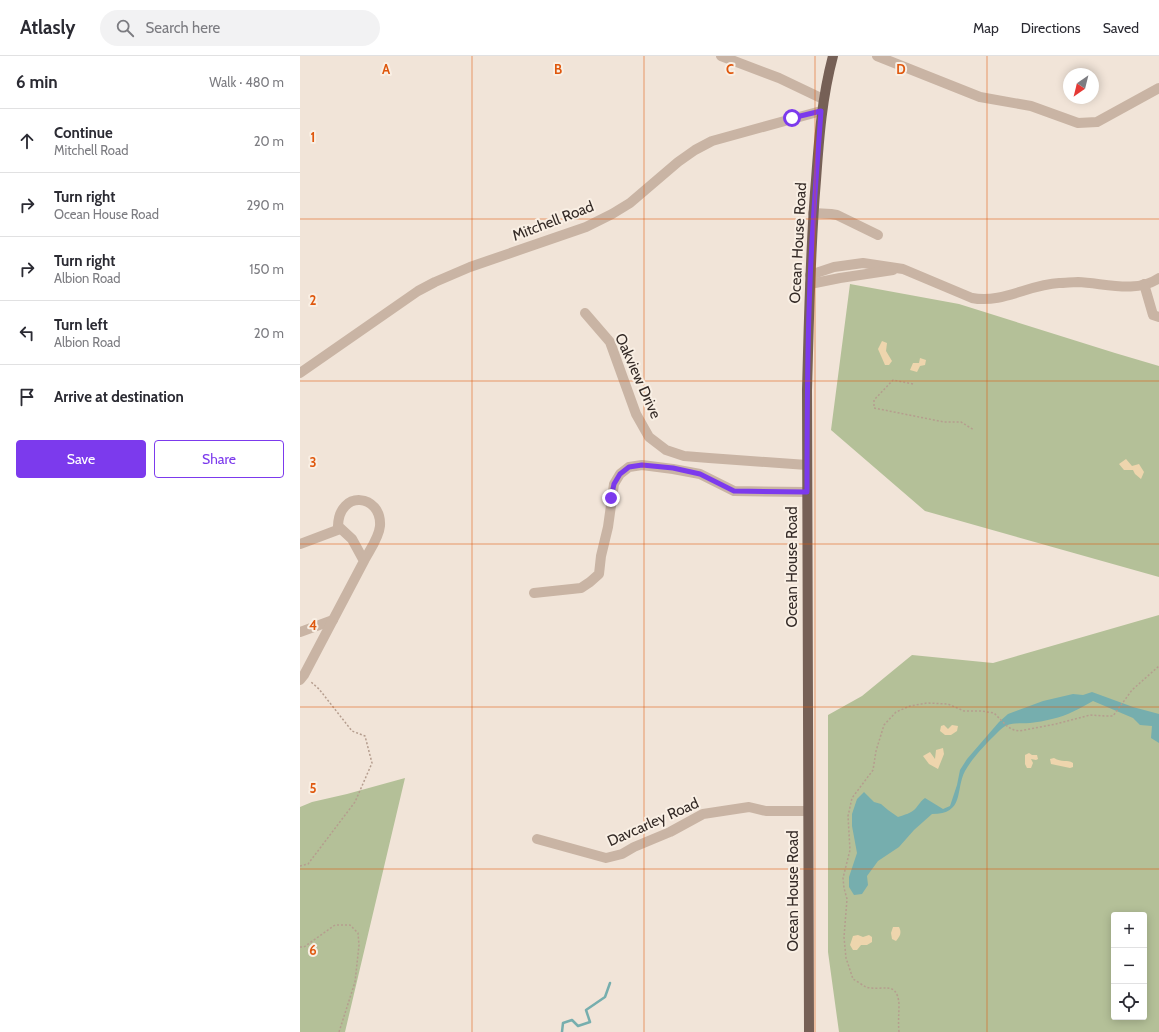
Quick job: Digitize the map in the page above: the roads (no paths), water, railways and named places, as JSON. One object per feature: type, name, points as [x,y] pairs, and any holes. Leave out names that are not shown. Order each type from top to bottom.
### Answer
[{"type":"main road","name":"Ocean House Road","points":[[809,1032],[807,390],[813,213],[821,111],[833,56]]},
{"type":"street","points":[[721,56],[779,78],[823,99]]},
{"type":"street","points":[[877,56],[980,97],[1031,106],[1078,123],[1097,122],[1159,88]]},
{"type":"street","name":"Mitchell Road","points":[[300,373],[418,291],[435,282],[477,264],[586,226],[612,214],[630,203],[667,170],[695,150],[712,141],[821,111]]},
{"type":"street","points":[[813,213],[837,215],[878,235]]},
{"type":"street","points":[[810,279],[840,278],[903,269],[972,298],[981,300],[992,299],[1051,283],[1078,282],[1114,286],[1138,286],[1159,278]]},
{"type":"street","points":[[1144,284],[1153,315],[1159,317]]},
{"type":"street","name":"Oakview Drive","points":[[585,313],[610,342],[636,414],[649,437],[666,450],[684,456],[807,465]]},
{"type":"street","points":[[534,593],[581,588],[599,574],[614,484],[620,474],[629,467],[642,465],[673,468],[700,474],[734,491],[807,492]]},
{"type":"street","points":[[301,675],[333,620],[364,561],[379,531],[379,519],[374,507],[368,502],[359,499],[348,503],[345,506],[340,514],[338,526],[352,539],[364,561]]},
{"type":"street","points":[[300,544],[340,528]]},
{"type":"street","points":[[300,632],[333,620]]},
{"type":"street","name":"Davcarley Road","points":[[537,839],[606,858],[622,854],[634,846],[670,832],[702,814],[749,807],[766,811],[808,811]]},
{"type":"water","points":[[1092,692],[1133,707],[1159,714],[1159,743],[1151,738],[1152,726],[1140,725],[1133,718],[1093,701],[1063,716],[1030,723],[1008,725],[1001,729],[984,746],[968,766],[962,778],[957,800],[950,810],[932,814],[914,830],[899,847],[878,861],[867,876],[868,885],[862,894],[854,895],[849,887],[849,877],[857,853],[852,826],[852,814],[857,799],[864,792],[874,802],[881,804],[898,817],[908,814],[925,798],[943,809],[950,806],[960,770],[967,759],[999,722],[1008,714],[1043,701],[1073,694],[1083,695]]},
{"type":"waterway","points":[[562,1032],[563,1023],[572,1020],[578,1026],[590,1022],[586,1010],[605,997],[610,983]]}]
